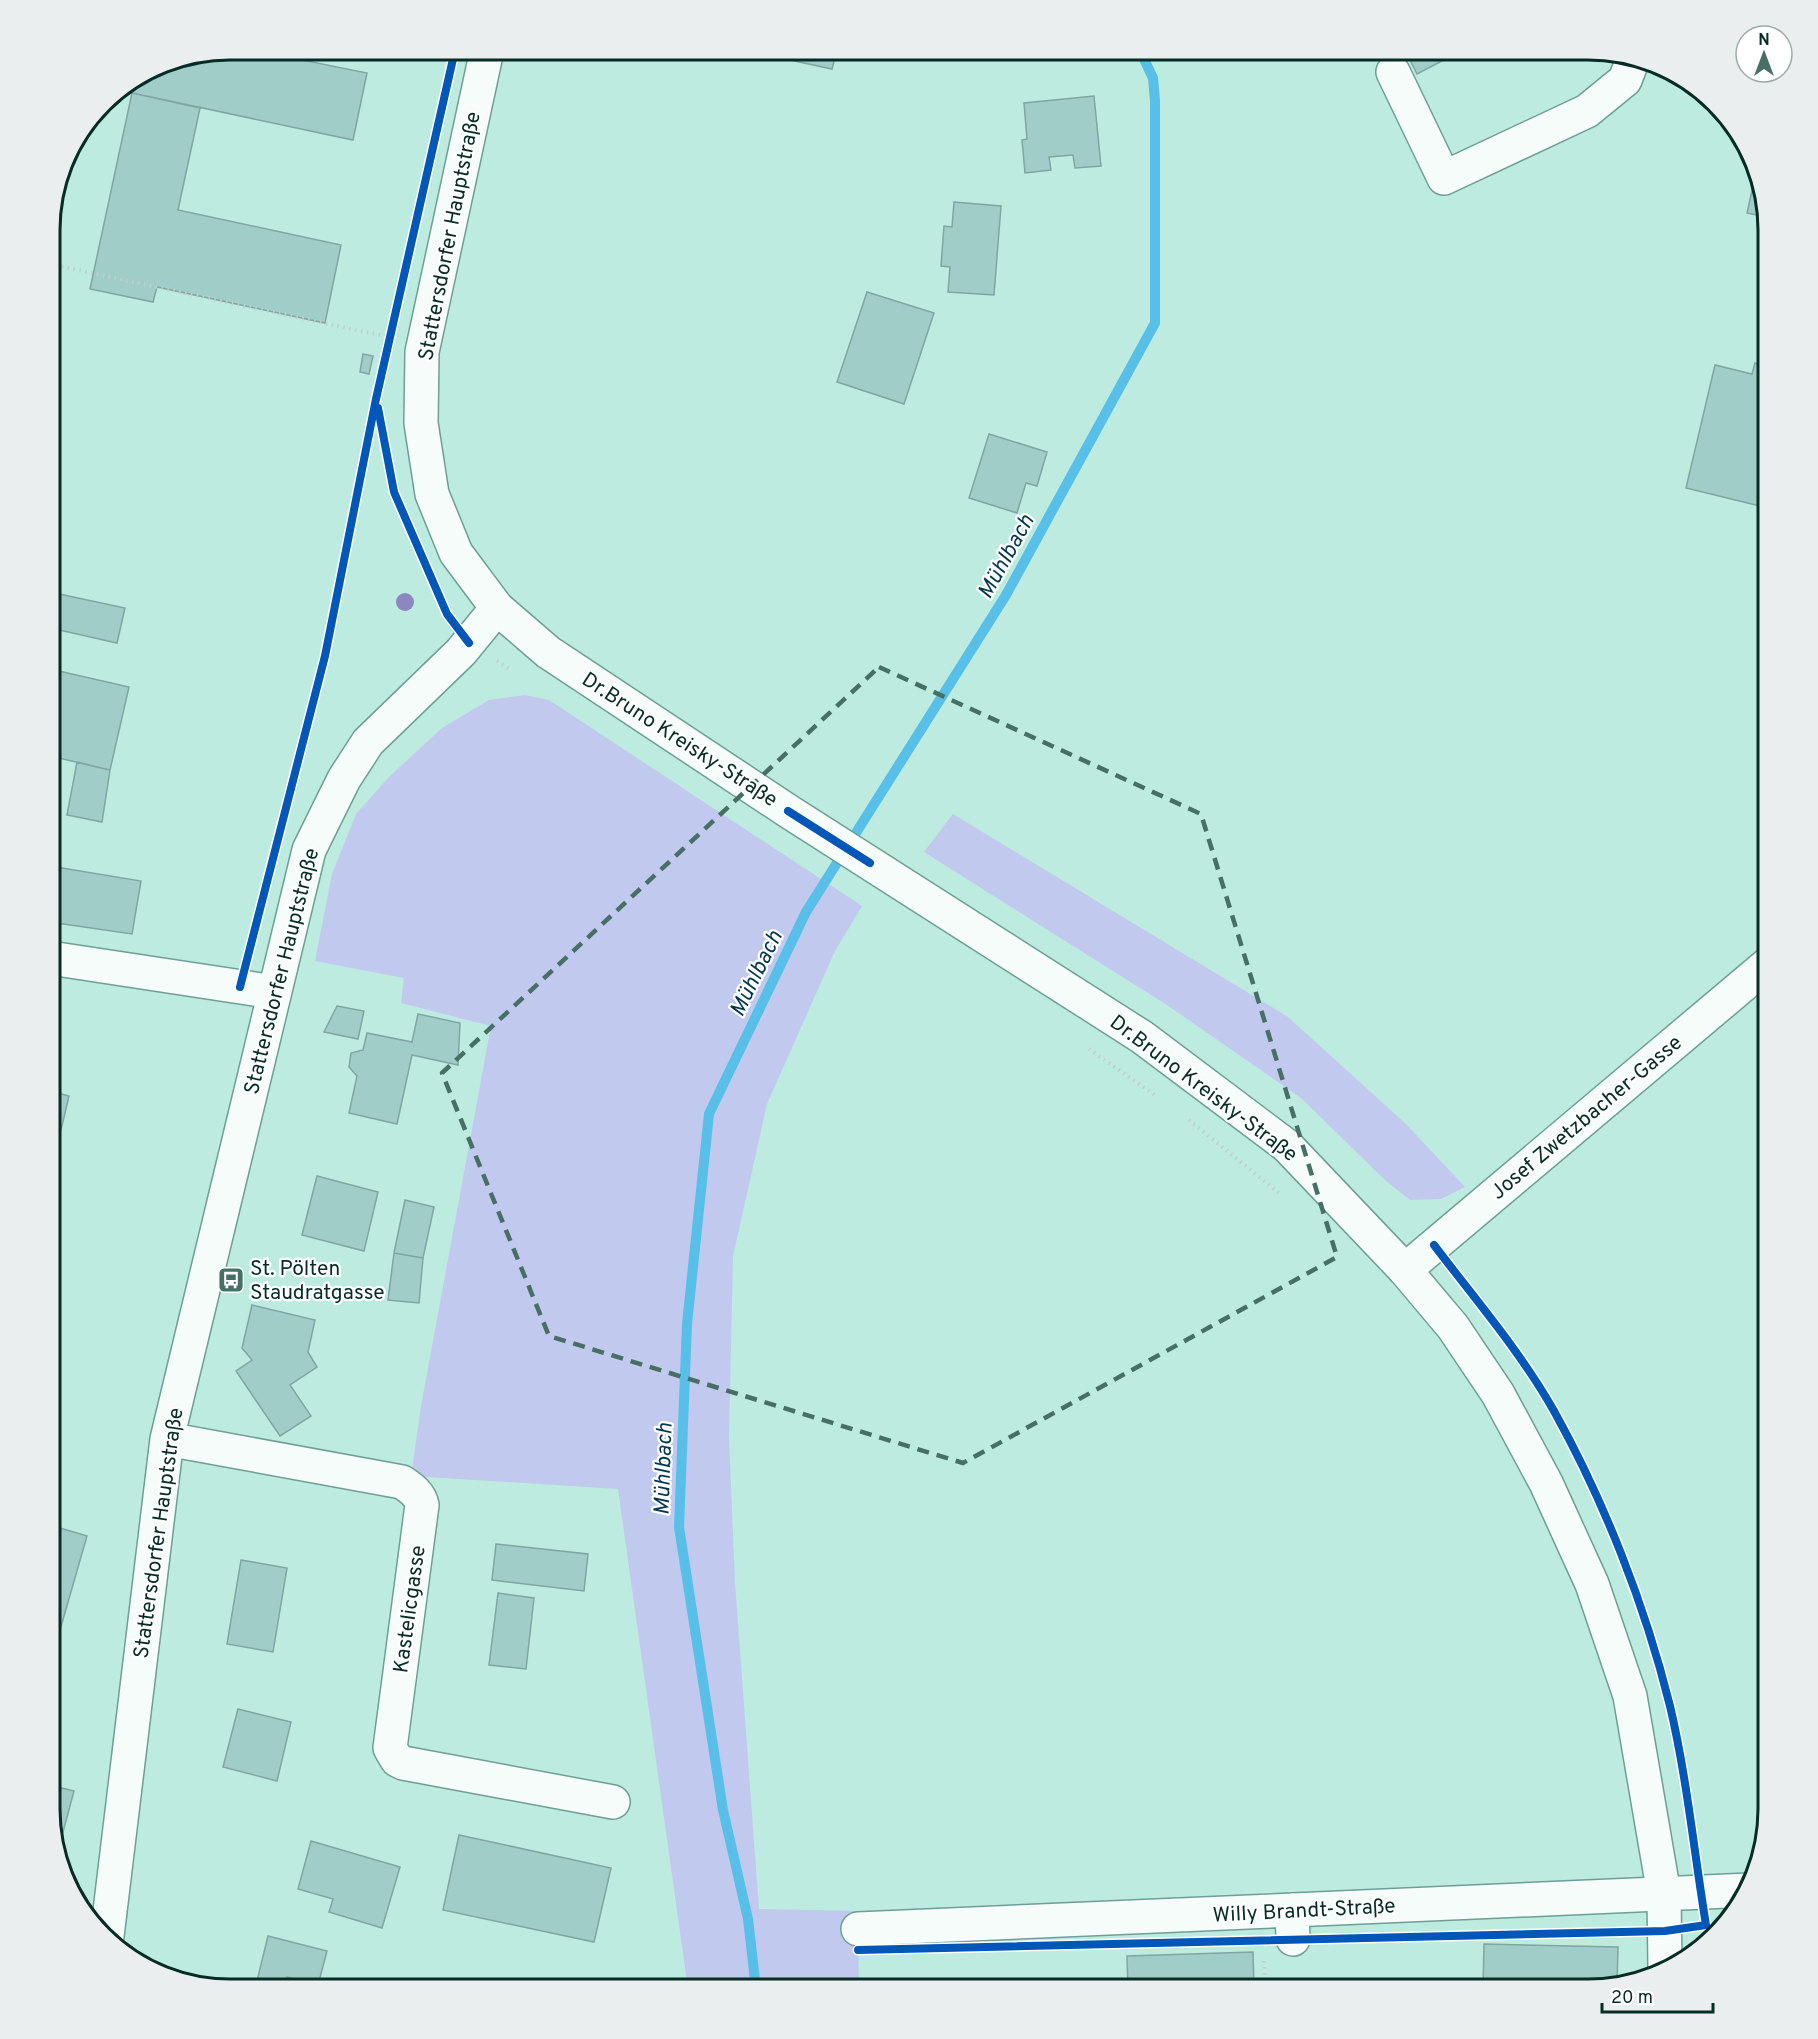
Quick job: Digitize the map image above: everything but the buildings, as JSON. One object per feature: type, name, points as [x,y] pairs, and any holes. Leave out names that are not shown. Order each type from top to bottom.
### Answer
[{"type":"street","name":"Stattersdorfer Hauptstraße","points":[[108,1927],[168,1439],[309,850],[344,779],[369,742],[461,652],[497,608],[456,553],[432,494],[421,423],[422,352],[485,60]]},
{"type":"street","points":[[1393,72],[1444,178],[1587,111],[1625,80],[1630,66]]},
{"type":"street","name":"Dr.Bruno Kreisky-Straße","points":[[497,608],[548,652],[788,810],[1142,1037],[1287,1146],[1405,1270],[1453,1327],[1498,1394],[1546,1483],[1592,1584],[1630,1696],[1664,1893],[1665,1960]]},
{"type":"street","points":[[60,960],[274,992]]},
{"type":"street","name":"Josef Zwetzbacher-Gasse","points":[[1405,1270],[1758,972]]},
{"type":"street","name":"Kastelicgasse","points":[[168,1439],[402,1482],[411,1487],[422,1505],[390,1748],[393,1755],[403,1763],[613,1802]]},
{"type":"street","name":"Willy Brandt-Straße","points":[[858,1929],[1305,1924],[1664,1893],[1737,1890]]},
{"type":"path","points":[[60,266],[390,337]]},
{"type":"path","points":[[388,347],[393,325]]},
{"type":"path","points":[[1086,1047],[1162,1100]]},
{"type":"path","points":[[1181,1114],[1284,1197]]},
{"type":"highlighted area","points":[[879,667],[1201,814],[1337,1257],[963,1463],[549,1336],[442,1073]]},
{"type":"shaded area","points":[[525,695],[549,700],[862,906],[835,951],[767,1104],[733,1256],[729,1438],[735,1583],[759,1909],[858,1911],[859,1979],[687,1979],[618,1489],[411,1476],[421,1406],[491,1026],[401,1003],[404,978],[315,961],[332,874],[356,814],[390,776],[442,728],[489,700]]},
{"type":"shaded area","points":[[953,814],[1288,1017],[1406,1124],[1465,1187],[1441,1199],[1410,1200],[1386,1181],[1301,1098],[1167,1005],[924,852]]},
{"type":"waterway","name":"Mühlbach","points":[[755,1979],[748,1919],[723,1810],[679,1527],[687,1324],[709,1114],[806,912],[1006,595],[1155,323],[1155,101],[1153,78],[1144,60]]},
{"type":"cycle path","points":[[240,987],[325,656],[376,399],[453,60]]},
{"type":"cycle path","points":[[378,408],[394,492],[447,614],[469,643]]},
{"type":"cycle path","points":[[788,811],[870,863]]},
{"type":"cycle path","points":[[858,1950],[1665,1931],[1706,1925],[1686,1788],[1670,1706],[1648,1630],[1621,1554],[1590,1481],[1541,1389],[1497,1326],[1434,1245]]},
{"type":"place","name":"St. Pölten Staudratgasse","points":[[231,1280]]}]
